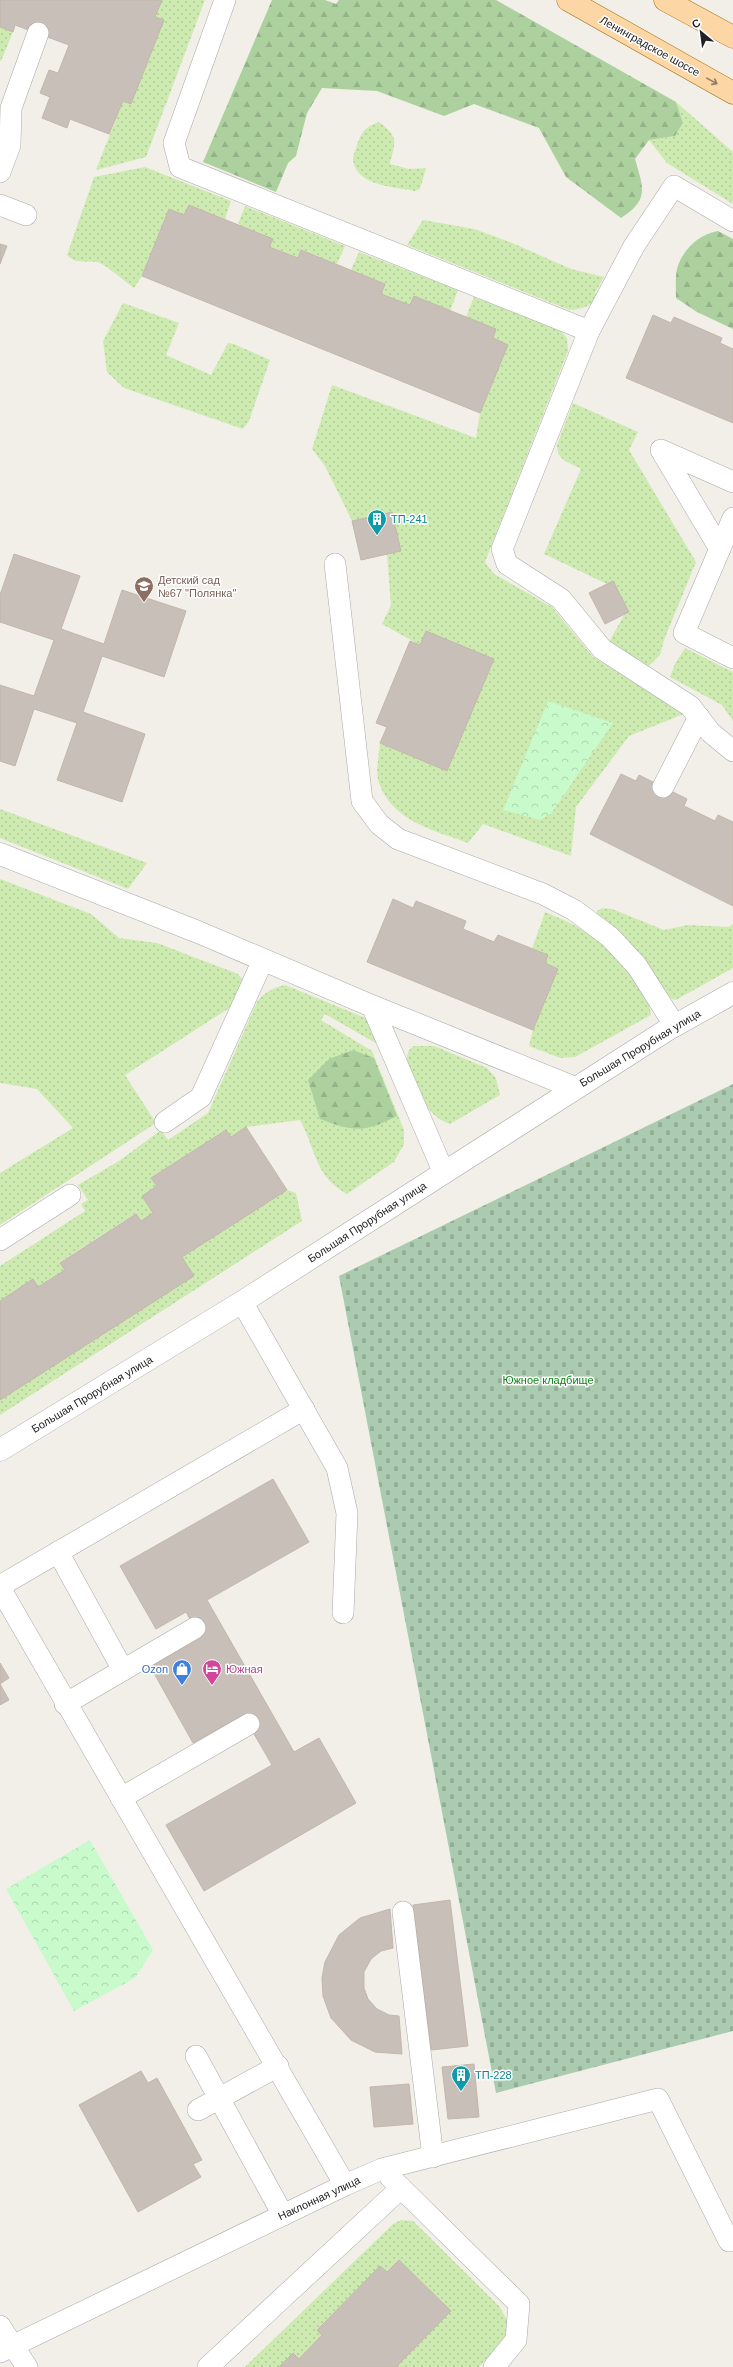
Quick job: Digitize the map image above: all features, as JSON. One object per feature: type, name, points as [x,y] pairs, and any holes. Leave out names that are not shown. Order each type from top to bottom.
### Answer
[{"type":"main road","name":"Ленинградское шоссе","points":[[568,0],[733,92]]},
{"type":"main road","points":[[665,0],[733,37]]},
{"type":"street","points":[[0,854],[264,960],[372,1006],[575,1088]]},
{"type":"street","name":"Большая Прорубная улица","points":[[0,1450],[242,1302],[575,1088],[675,1026],[733,994]]},
{"type":"lane","points":[[225,0],[174,143],[180,167],[589,331]]},
{"type":"lane","points":[[0,172],[10,145],[11,108],[38,34]]},
{"type":"lane","points":[[733,221],[674,186],[634,246],[589,331],[502,549],[507,564],[561,599],[602,649],[690,706],[715,736],[733,751]]},
{"type":"lane","points":[[0,205],[26,215]]},
{"type":"lane","points":[[720,549],[661,450],[733,482]]},
{"type":"lane","points":[[733,518],[684,633],[733,658]]},
{"type":"lane","points":[[335,564],[362,801],[380,824],[398,839],[543,894],[574,910],[610,937],[637,966],[675,1026]]},
{"type":"lane","points":[[663,787],[699,717]]},
{"type":"lane","points":[[165,1122],[201,1097],[264,960]]},
{"type":"lane","points":[[372,1006],[444,1173]]},
{"type":"lane","points":[[0,1240],[70,1195]]},
{"type":"lane","points":[[242,1302],[337,1468],[347,1513],[343,1613]]},
{"type":"lane","points":[[304,1409],[0,1587],[65,1704],[278,2066],[345,2185]]},
{"type":"lane","points":[[58,1552],[123,1670]]},
{"type":"lane","points":[[65,1704],[195,1628]]},
{"type":"lane","points":[[121,1798],[249,1724]]},
{"type":"lane","points":[[403,1912],[433,2157]]},
{"type":"lane","points":[[196,2056],[283,2215]]},
{"type":"lane","points":[[198,2110],[278,2066]]},
{"type":"lane","name":"Наклонная улица","points":[[6,2348],[345,2185],[382,2169],[658,2099],[728,2241]]},
{"type":"lane","points":[[382,2169],[519,2304],[516,2340],[494,2367]]},
{"type":"lane","points":[[208,2367],[400,2188]]},
{"type":"lane","points":[[0,2326],[6,2348],[27,2367]]},
{"type":"green space","points":[[162,0],[205,0],[146,157],[96,170],[123,101],[131,104],[164,20],[155,17]]},
{"type":"green space","points":[[272,0],[325,0],[336,4],[339,0],[496,0],[676,102],[683,123],[675,136],[649,140],[635,159],[642,185],[642,192],[637,205],[621,218],[566,177],[539,128],[474,104],[444,116],[377,91],[322,88],[307,113],[296,156],[288,163],[276,192],[203,162]]},
{"type":"green space","points":[[0,27],[13,32],[1,61],[0,61]]},
{"type":"green space","points":[[676,102],[733,152],[733,204],[667,163],[649,140],[675,136],[683,123]]},
{"type":"green space","points":[[379,122],[386,127],[393,136],[394,145],[390,164],[409,169],[426,168],[420,189],[415,191],[378,184],[361,175],[356,169],[353,158],[361,136],[367,128]]},
{"type":"green space","points":[[145,167],[231,201],[225,219],[189,205],[184,215],[169,209],[142,276],[134,288],[100,263],[79,261],[67,255],[94,177]]},
{"type":"green space","points":[[245,206],[345,246],[337,264],[302,250],[298,258],[269,247],[272,239],[238,224]]},
{"type":"green space","points":[[423,220],[474,229],[510,242],[571,269],[604,277],[595,293],[598,295],[586,307],[569,310],[407,245]]},
{"type":"green space","points":[[718,231],[733,239],[733,329],[697,312],[676,298],[676,272],[683,255],[698,239]]},
{"type":"green space","points":[[359,252],[458,290],[450,311],[414,296],[410,305],[381,294],[385,284],[351,270]]},
{"type":"green space","points":[[474,297],[561,331],[567,338],[568,351],[485,562],[494,574],[552,607],[593,657],[684,714],[629,736],[576,807],[571,856],[483,824],[468,843],[416,823],[404,816],[385,796],[377,774],[380,743],[447,771],[494,659],[426,631],[420,645],[382,624],[391,605],[387,554],[401,551],[392,512],[352,521],[325,466],[312,449],[332,385],[476,438],[480,413],[508,345],[493,338],[496,329],[466,317]]},
{"type":"green space","points":[[123,303],[179,323],[166,355],[211,375],[228,343],[234,344],[270,360],[249,421],[243,429],[124,388],[107,372],[103,341]]},
{"type":"green space","points":[[573,403],[638,432],[629,450],[696,562],[664,640],[660,655],[649,666],[609,642],[624,615],[629,612],[613,581],[607,584],[544,554],[581,469],[561,458],[557,445]]},
{"type":"green space","points":[[685,648],[733,672],[733,721],[722,705],[670,677],[675,664]]},
{"type":"green space","points":[[548,701],[613,723],[551,814],[540,820],[503,810]]},
{"type":"green space","points":[[0,809],[147,863],[128,889],[0,838]]},
{"type":"green space","points":[[0,879],[91,914],[119,938],[157,943],[238,974],[246,984],[231,1007],[125,1075],[156,1123],[0,1225],[0,1173],[73,1128],[37,1089],[0,1083]]},
{"type":"green space","points":[[602,908],[612,909],[664,930],[688,925],[729,927],[733,924],[733,968],[676,1000],[672,999],[597,919],[597,911]]},
{"type":"green space","points":[[545,912],[582,929],[609,948],[625,965],[640,985],[649,1006],[651,1015],[575,1057],[560,1058],[529,1046],[533,1030],[558,969],[545,963],[548,955],[532,949]]},
{"type":"green space","points":[[285,985],[368,1019],[379,1045],[325,1014],[321,1020],[372,1051],[404,1130],[404,1144],[394,1162],[347,1194],[336,1187],[322,1170],[300,1120],[246,1127],[231,1137],[226,1130],[152,1177],[157,1186],[142,1196],[153,1213],[141,1221],[135,1214],[60,1262],[65,1270],[38,1287],[33,1280],[0,1301],[0,1266],[85,1211],[81,1204],[88,1200],[78,1185],[119,1161],[161,1130],[168,1140],[208,1113],[257,1002],[269,991]]},
{"type":"green space","points":[[414,1046],[434,1046],[487,1068],[496,1078],[500,1095],[450,1124],[441,1120],[422,1099],[407,1062],[408,1053]]},
{"type":"green space","points":[[353,1050],[374,1058],[397,1116],[386,1122],[367,1128],[358,1129],[341,1126],[320,1119],[308,1080],[329,1059]]},
{"type":"green space","name":"Южное кладбище","points":[[733,1084],[733,2031],[496,2093],[339,1276]]},
{"type":"green space","points":[[287,1190],[296,1193],[302,1221],[0,1415],[0,1400],[194,1276],[182,1257]]},
{"type":"green space","points":[[90,1840],[153,1950],[135,1978],[74,2011],[6,1889]]},
{"type":"green space","points":[[401,2220],[413,2221],[499,2306],[510,2325],[505,2338],[479,2367],[396,2367],[451,2311],[399,2260],[387,2272],[380,2266],[317,2329],[322,2335],[299,2359],[293,2353],[279,2367],[245,2367],[393,2224]]},
{"type":"building","points":[[0,0],[162,0],[155,17],[164,20],[131,104],[123,101],[109,134],[70,119],[67,128],[42,118],[50,97],[40,93],[49,70],[58,73],[69,45],[15,25],[13,32],[0,27]]},
{"type":"building","points":[[189,205],[273,239],[269,247],[298,258],[301,250],[385,284],[381,294],[410,305],[414,296],[496,329],[493,338],[508,345],[480,413],[142,276],[169,209],[184,215]]},
{"type":"building","points":[[0,244],[7,246],[0,264]]},
{"type":"building","points":[[653,315],[671,323],[674,317],[722,338],[720,343],[733,349],[733,423],[626,378]]},
{"type":"building","name":"ТП-241","points":[[392,512],[401,551],[361,560],[352,521]]},
{"type":"building","points":[[14,554],[80,576],[61,629],[104,644],[122,590],[186,611],[164,677],[102,656],[83,712],[145,734],[122,802],[57,780],[77,723],[34,709],[15,766],[0,761],[0,685],[34,696],[54,640],[0,622],[0,595]]},
{"type":"building","points":[[613,581],[629,612],[605,624],[589,593]]},
{"type":"building","points":[[426,631],[494,659],[447,771],[380,743],[387,727],[376,723],[410,641],[420,645]]},
{"type":"building","points":[[621,774],[636,781],[639,775],[687,799],[684,806],[715,821],[718,815],[733,822],[733,906],[590,834]]},
{"type":"building","points":[[393,899],[413,908],[416,901],[466,921],[463,929],[494,942],[498,935],[548,955],[545,963],[558,969],[533,1030],[367,962]]},
{"type":"building","points":[[246,1127],[287,1190],[182,1257],[194,1276],[0,1400],[0,1301],[33,1279],[38,1287],[65,1270],[60,1263],[136,1214],[141,1221],[153,1213],[142,1196],[157,1186],[151,1178],[226,1130],[231,1137]]},
{"type":"building","points":[[273,1479],[309,1542],[207,1600],[294,1752],[319,1738],[356,1803],[204,1891],[166,1825],[272,1765],[243,1715],[193,1743],[150,1666],[201,1638],[186,1612],[156,1629],[120,1566]]},
{"type":"building","points":[[0,1663],[9,1678],[0,1684]]},
{"type":"building","points":[[0,1684],[9,1700],[0,1705]]},
{"type":"building","points":[[450,1900],[468,2046],[431,2050],[413,1905]]},
{"type":"building","points":[[390,1909],[393,1948],[381,1951],[371,1959],[364,1972],[364,1988],[368,1999],[377,2009],[389,2015],[399,2016],[402,2054],[375,2052],[351,2040],[331,2018],[323,1996],[322,1978],[325,1962],[339,1935],[360,1918]]},
{"type":"building","name":"ТП-228","points":[[474,2064],[479,2117],[448,2119],[442,2067]]},
{"type":"building","points":[[141,2071],[148,2083],[157,2078],[202,2160],[193,2164],[201,2177],[138,2212],[79,2105]]},
{"type":"building","points":[[409,2084],[413,2124],[374,2127],[370,2087]]},
{"type":"building","points":[[399,2260],[451,2311],[396,2367],[279,2367],[293,2353],[299,2359],[322,2335],[317,2330],[380,2266],[387,2272]]},
{"type":"place","name":"ТП-241","points":[[377,536]]},
{"type":"place","name":"Детский сад №67 \"Полянка\"","points":[[144,603]]},
{"type":"place","name":"Ozon","points":[[182,1686]]},
{"type":"place","name":"Южная","points":[[212,1686]]},
{"type":"place","name":"ТП-228","points":[[461,2092]]}]
